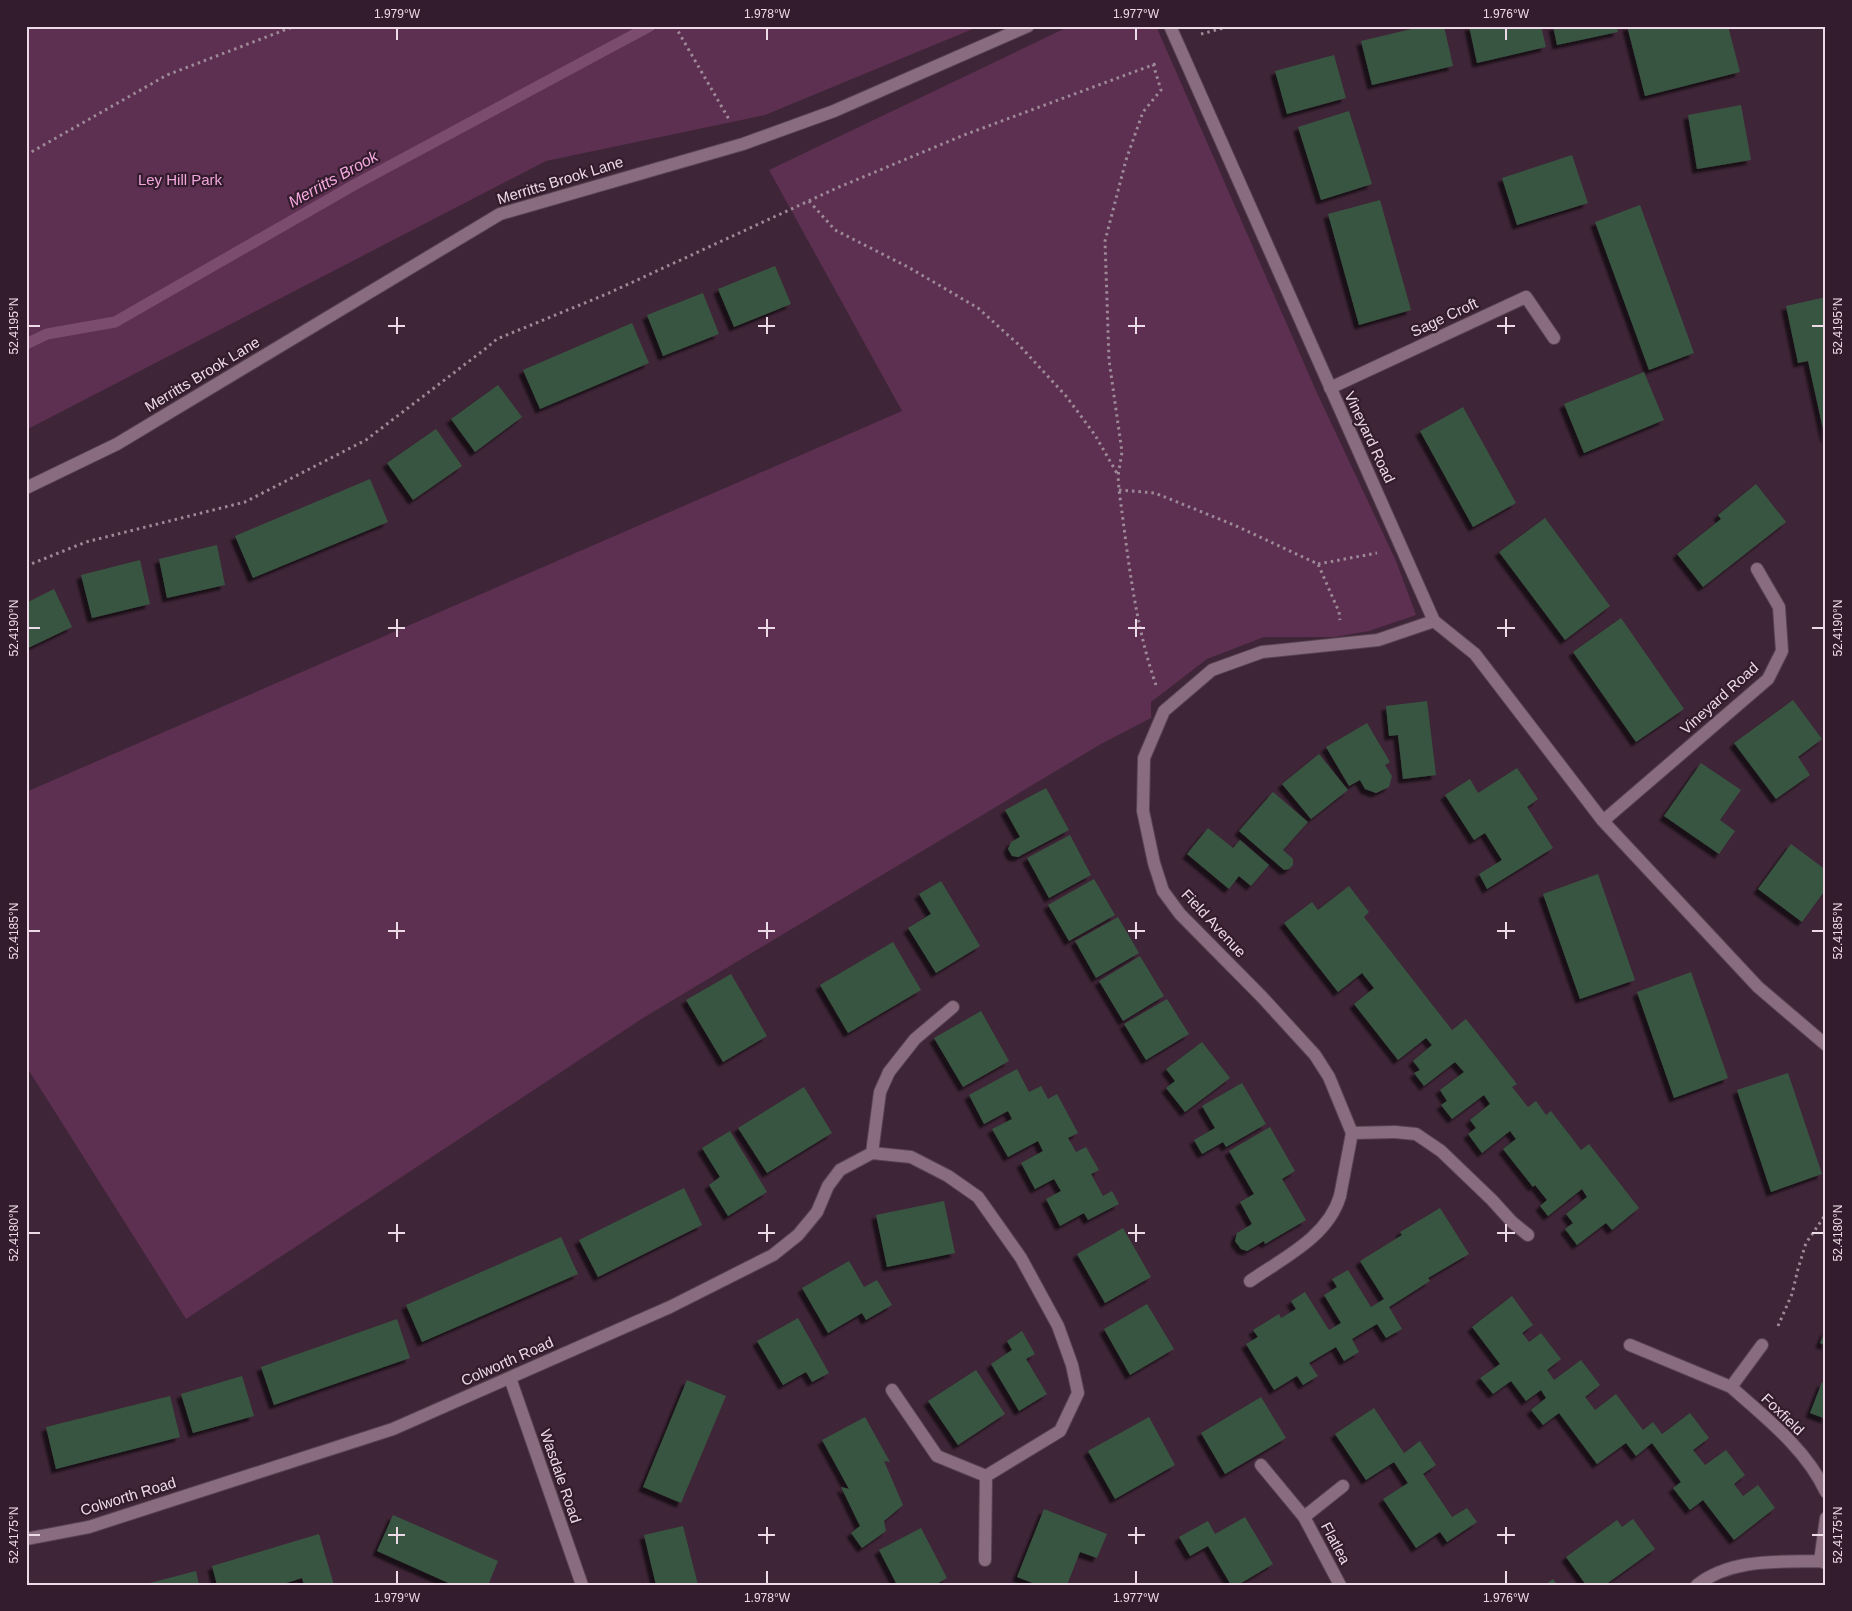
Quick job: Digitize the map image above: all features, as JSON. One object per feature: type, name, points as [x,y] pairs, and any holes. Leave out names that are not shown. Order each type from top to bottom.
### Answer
[{"type":"street","name":"Merritts Brook Lane","points":[[26,488],[117,444],[500,214],[743,144],[834,111],[1028,26]]},
{"type":"street","name":"Vineyard Road","points":[[1170,26],[1434,622],[1476,654],[1603,821],[1758,987],[1826,1045]]},
{"type":"street","name":"Sage Croft","points":[[1330,388],[1526,297],[1554,338]]},
{"type":"street","name":"Vineyard Road","points":[[1603,821],[1768,679],[1782,651],[1779,607],[1757,570]]},
{"type":"street","name":"Field Avenue","points":[[1352,1133],[1329,1077],[1315,1055],[1262,997],[1180,914],[1163,891],[1154,863],[1143,811],[1144,758],[1164,711],[1212,670],[1262,652],[1378,640],[1434,622]]},
{"type":"street","points":[[952,1007],[915,1040],[888,1072],[880,1092],[872,1152],[911,1157],[948,1176],[978,1197],[1021,1258],[1061,1334],[1072,1366],[1078,1393],[1060,1431],[986,1476]]},
{"type":"street","points":[[1250,1281],[1320,1232],[1337,1208],[1352,1133],[1395,1132],[1416,1134],[1441,1151],[1512,1222],[1528,1235]]},
{"type":"street","name":"Colworth Road","points":[[26,1539],[89,1527],[393,1429],[670,1307],[773,1255],[798,1235],[817,1212],[828,1186],[840,1170],[872,1152]]},
{"type":"street","name":"Foxfield","points":[[1630,1345],[1731,1387],[1782,1433],[1817,1474],[1826,1492]]},
{"type":"street","points":[[1731,1387],[1762,1346]]},
{"type":"street","name":"Wasdale Road","points":[[510,1378],[582,1585]]},
{"type":"street","points":[[892,1390],[937,1456],[986,1476]]},
{"type":"street","name":"Flatlea","points":[[1261,1465],[1304,1517],[1340,1585]]},
{"type":"street","points":[[985,1560],[986,1476]]},
{"type":"street","name":"Flatlea","points":[[1304,1517],[1343,1486]]},
{"type":"street","points":[[1697,1585],[1708,1576],[1736,1566],[1768,1562],[1823,1562],[1826,1518]]},
{"type":"path","points":[[26,155],[167,75],[295,26]]},
{"type":"path","points":[[675,26],[743,144]]},
{"type":"path","points":[[26,566],[86,542],[245,502],[366,440],[486,349],[496,339],[609,293],[809,200],[964,135],[1153,64],[1182,56]]},
{"type":"path","points":[[1153,64],[1161,90],[1143,112],[1140,120],[1126,160],[1105,241],[1109,360],[1122,452],[1118,476],[1119,490],[1133,589],[1151,670],[1164,711]]},
{"type":"path","points":[[809,200],[835,230],[908,267],[978,308],[1019,345],[1066,396],[1095,435],[1118,476]]},
{"type":"path","points":[[1119,490],[1155,493],[1234,525],[1318,564],[1403,549]]},
{"type":"path","points":[[1318,564],[1339,612],[1343,645]]},
{"type":"path","points":[[1762,1346],[1775,1331],[1792,1294],[1806,1243],[1826,1214]]},
{"type":"green space","name":"Ley Hill Park","points":[[26,26],[980,26],[765,115],[546,161],[26,430]]},
{"type":"green space","points":[[1070,26],[1156,26],[1317,393],[1396,561],[1416,615],[1369,631],[1334,637],[1264,637],[1207,659],[1151,702],[1151,718],[1101,744],[643,1018],[186,1319],[26,1066],[26,792],[902,411],[769,170]]},
{"type":"building","points":[[1424,26],[1444,26],[1453,66],[1372,85],[1361,41]]},
{"type":"building","points":[[1469,26],[1541,26],[1546,47],[1477,63]]},
{"type":"building","points":[[1553,26],[1617,26],[1618,32],[1557,45]]},
{"type":"building","points":[[1627,26],[1728,26],[1740,72],[1645,96]]},
{"type":"building","points":[[1334,55],[1346,98],[1287,114],[1275,71]]},
{"type":"building","points":[[1741,105],[1751,160],[1697,169],[1688,115]]},
{"type":"building","points":[[1349,111],[1372,184],[1321,200],[1298,127]]},
{"type":"building","points":[[1572,155],[1588,203],[1517,225],[1502,178]]},
{"type":"building","points":[[1380,200],[1411,310],[1359,325],[1328,214]]},
{"type":"building","points":[[1640,205],[1694,353],[1649,370],[1595,222]]},
{"type":"building","points":[[775,266],[791,304],[734,327],[718,289]]},
{"type":"building","points":[[703,293],[719,334],[663,356],[647,315]]},
{"type":"building","points":[[1826,297],[1825,438],[1808,361],[1798,363],[1786,306]]},
{"type":"building","points":[[632,323],[649,363],[540,409],[523,370]]},
{"type":"building","points":[[1644,372],[1664,420],[1584,453],[1564,404]]},
{"type":"building","points":[[498,385],[522,417],[475,452],[451,419]]},
{"type":"building","points":[[1463,407],[1516,503],[1473,527],[1420,431]]},
{"type":"building","points":[[436,429],[462,466],[413,500],[387,463]]},
{"type":"building","points":[[370,479],[388,522],[253,578],[235,536]]},
{"type":"building","points":[[1756,484],[1786,522],[1703,587],[1677,554],[1721,519],[1718,515]]},
{"type":"building","points":[[1545,518],[1610,606],[1565,640],[1499,552]]},
{"type":"building","points":[[217,545],[225,585],[167,598],[159,559]]},
{"type":"building","points":[[140,560],[150,604],[92,618],[81,575]]},
{"type":"building","points":[[54,589],[72,627],[26,649],[26,603]]},
{"type":"building","points":[[1621,618],[1684,709],[1636,742],[1573,652]]},
{"type":"building","points":[[1793,700],[1822,739],[1798,757],[1810,775],[1776,799],[1734,743]]},
{"type":"building","points":[[1427,701],[1436,775],[1403,779],[1398,735],[1389,736],[1386,706]]},
{"type":"building","points":[[1367,723],[1390,762],[1385,765],[1392,776],[1389,787],[1376,793],[1365,789],[1360,780],[1349,786],[1326,747]]},
{"type":"building","points":[[1319,754],[1348,790],[1311,819],[1282,784]]},
{"type":"building","points":[[1701,763],[1741,790],[1720,820],[1735,831],[1719,854],[1664,816]]},
{"type":"building","points":[[1517,768],[1538,799],[1527,807],[1553,848],[1487,889],[1479,874],[1502,860],[1485,833],[1474,840],[1445,795],[1470,779],[1478,793]]},
{"type":"building","points":[[1046,788],[1069,830],[1018,857],[1012,856],[1008,849],[1011,842],[1020,837],[1005,810]]},
{"type":"building","points":[[1273,792],[1308,822],[1283,850],[1293,859],[1293,865],[1289,869],[1284,870],[1239,831]]},
{"type":"building","points":[[1208,828],[1233,848],[1240,840],[1269,865],[1251,886],[1239,876],[1229,889],[1187,854]]},
{"type":"building","points":[[1070,835],[1091,875],[1049,898],[1027,858]]},
{"type":"building","points":[[1791,844],[1826,870],[1826,889],[1802,922],[1758,889]]},
{"type":"building","points":[[1598,874],[1635,980],[1580,999],[1543,894]]},
{"type":"building","points":[[1094,879],[1115,915],[1069,941],[1048,905]]},
{"type":"building","points":[[941,881],[980,946],[936,973],[908,928],[931,914],[919,894]]},
{"type":"building","points":[[1349,886],[1369,912],[1364,917],[1452,1030],[1466,1019],[1517,1084],[1512,1087],[1528,1107],[1536,1101],[1546,1115],[1551,1111],[1581,1150],[1589,1144],[1639,1208],[1612,1230],[1606,1223],[1577,1245],[1565,1229],[1573,1223],[1566,1214],[1587,1197],[1582,1189],[1548,1216],[1540,1206],[1547,1200],[1535,1185],[1533,1187],[1503,1149],[1516,1139],[1510,1131],[1482,1153],[1468,1134],[1476,1128],[1470,1120],[1490,1104],[1484,1095],[1452,1119],[1441,1105],[1447,1101],[1440,1090],[1464,1072],[1455,1062],[1424,1086],[1414,1073],[1420,1070],[1413,1061],[1432,1045],[1426,1038],[1398,1060],[1354,1004],[1374,988],[1362,973],[1338,992],[1284,923],[1312,902],[1318,910]]},
{"type":"building","points":[[1118,917],[1139,953],[1096,978],[1075,941]]},
{"type":"building","points":[[893,942],[921,990],[848,1033],[820,985]]},
{"type":"building","points":[[1140,956],[1164,996],[1123,1021],[1099,981]]},
{"type":"building","points":[[1691,972],[1728,1078],[1674,1098],[1637,992]]},
{"type":"building","points":[[731,974],[767,1036],[723,1062],[686,1000]]},
{"type":"building","points":[[1167,999],[1189,1034],[1146,1060],[1124,1024]]},
{"type":"building","points":[[981,1011],[1009,1061],[963,1087],[934,1038]]},
{"type":"building","points":[[1202,1042],[1230,1078],[1185,1112],[1166,1088],[1175,1081],[1166,1069]]},
{"type":"building","points":[[1017,1069],[1029,1092],[1041,1086],[1048,1099],[1057,1094],[1078,1133],[1068,1138],[1076,1152],[1086,1147],[1099,1170],[1091,1174],[1103,1196],[1112,1191],[1119,1204],[1088,1220],[1084,1213],[1060,1226],[1046,1199],[1061,1191],[1054,1179],[1035,1189],[1021,1163],[1043,1151],[1038,1141],[1008,1157],[992,1129],[1012,1119],[1008,1111],[984,1124],[969,1095]]},
{"type":"building","points":[[1788,1073],[1822,1174],[1771,1192],[1737,1090]]},
{"type":"building","points":[[1242,1083],[1266,1124],[1226,1147],[1223,1142],[1202,1154],[1194,1140],[1215,1128],[1202,1106]]},
{"type":"building","points":[[804,1087],[832,1133],[767,1173],[738,1128]]},
{"type":"building","points":[[1270,1127],[1295,1171],[1282,1179],[1306,1220],[1265,1244],[1264,1241],[1247,1251],[1241,1249],[1235,1241],[1237,1233],[1252,1224],[1240,1202],[1254,1194],[1229,1151]]},
{"type":"building","points":[[730,1131],[767,1192],[728,1216],[709,1185],[720,1177],[702,1148]]},
{"type":"building","points":[[684,1188],[702,1225],[598,1277],[579,1240]]},
{"type":"building","points":[[944,1201],[955,1253],[887,1267],[876,1215]]},
{"type":"building","points":[[1440,1208],[1469,1254],[1428,1278],[1430,1281],[1389,1307],[1402,1329],[1386,1338],[1377,1324],[1352,1339],[1359,1352],[1344,1361],[1336,1347],[1309,1363],[1318,1376],[1303,1385],[1297,1376],[1274,1390],[1246,1344],[1258,1337],[1253,1330],[1279,1314],[1281,1318],[1296,1309],[1291,1301],[1305,1292],[1329,1330],[1341,1323],[1324,1295],[1337,1287],[1332,1279],[1348,1270],[1371,1307],[1384,1299],[1360,1261],[1402,1235],[1400,1232]]},
{"type":"building","points":[[1123,1228],[1151,1277],[1105,1303],[1077,1254]]},
{"type":"building","points":[[561,1237],[578,1274],[422,1342],[406,1305]]},
{"type":"building","points":[[849,1261],[864,1287],[877,1280],[892,1305],[866,1320],[862,1313],[828,1333],[802,1288]]},
{"type":"building","points":[[1512,1296],[1533,1325],[1522,1333],[1529,1342],[1541,1333],[1561,1359],[1547,1370],[1554,1380],[1581,1360],[1600,1385],[1585,1397],[1595,1410],[1616,1394],[1643,1430],[1653,1422],[1662,1434],[1690,1413],[1709,1438],[1693,1450],[1705,1465],[1726,1450],[1745,1475],[1734,1484],[1743,1496],[1758,1485],[1775,1508],[1734,1540],[1703,1500],[1690,1510],[1673,1488],[1681,1482],[1652,1443],[1636,1456],[1626,1443],[1597,1464],[1559,1413],[1543,1425],[1531,1410],[1546,1398],[1541,1390],[1526,1401],[1511,1381],[1493,1394],[1480,1378],[1500,1364],[1472,1327]]},
{"type":"building","points":[[1147,1304],[1174,1349],[1130,1375],[1104,1329]]},
{"type":"building","points":[[798,1318],[829,1373],[812,1382],[806,1372],[783,1385],[757,1341]]},
{"type":"building","points":[[397,1319],[410,1358],[274,1405],[261,1367]]},
{"type":"building","points":[[1826,1329],[1826,1346],[1820,1343]]},
{"type":"building","points":[[1022,1331],[1035,1354],[1026,1359],[1047,1394],[1019,1411],[991,1364],[1012,1350],[1007,1341]]},
{"type":"building","points":[[976,1370],[1005,1414],[958,1445],[928,1401]]},
{"type":"building","points":[[242,1376],[254,1416],[193,1433],[181,1394]]},
{"type":"building","points":[[687,1380],[726,1396],[681,1503],[643,1487]]},
{"type":"building","points":[[1822,1382],[1826,1383],[1826,1419],[1810,1413]]},
{"type":"building","points":[[170,1396],[180,1437],[56,1469],[46,1427]]},
{"type":"building","points":[[1261,1397],[1286,1438],[1225,1474],[1201,1433]]},
{"type":"building","points":[[1374,1408],[1404,1453],[1420,1441],[1436,1465],[1423,1474],[1452,1517],[1467,1508],[1477,1522],[1447,1542],[1440,1532],[1416,1548],[1383,1499],[1408,1483],[1394,1462],[1366,1480],[1335,1434]]},
{"type":"building","points":[[865,1417],[890,1462],[884,1461],[903,1505],[884,1521],[886,1531],[862,1548],[851,1533],[860,1526],[841,1487],[849,1489],[822,1440]]},
{"type":"building","points":[[1149,1417],[1175,1465],[1115,1499],[1088,1451]]},
{"type":"building","points":[[1044,1509],[1107,1534],[1097,1558],[1080,1552],[1067,1585],[1038,1585],[1017,1577]]},
{"type":"building","points":[[393,1515],[498,1561],[488,1585],[453,1585],[377,1551]]},
{"type":"building","points":[[1245,1517],[1273,1564],[1238,1585],[1231,1585],[1208,1546],[1190,1556],[1179,1537],[1208,1521],[1215,1534]]},
{"type":"building","points":[[1633,1519],[1655,1549],[1605,1585],[1586,1585],[1566,1557],[1617,1520],[1622,1527]]},
{"type":"building","points":[[683,1526],[698,1585],[656,1585],[644,1535]]},
{"type":"building","points":[[921,1528],[947,1578],[935,1585],[897,1585],[879,1550]]},
{"type":"building","points":[[319,1534],[334,1585],[304,1585],[302,1578],[280,1585],[217,1585],[212,1566]]},
{"type":"building","points":[[196,1571],[199,1585],[146,1585],[146,1584]]},
{"type":"building","points":[[1553,1579],[1557,1585],[1545,1585]]},
{"type":"waterway","name":"Merritts Brook","points":[[26,344],[47,334],[115,322],[354,185],[650,26]]}]
